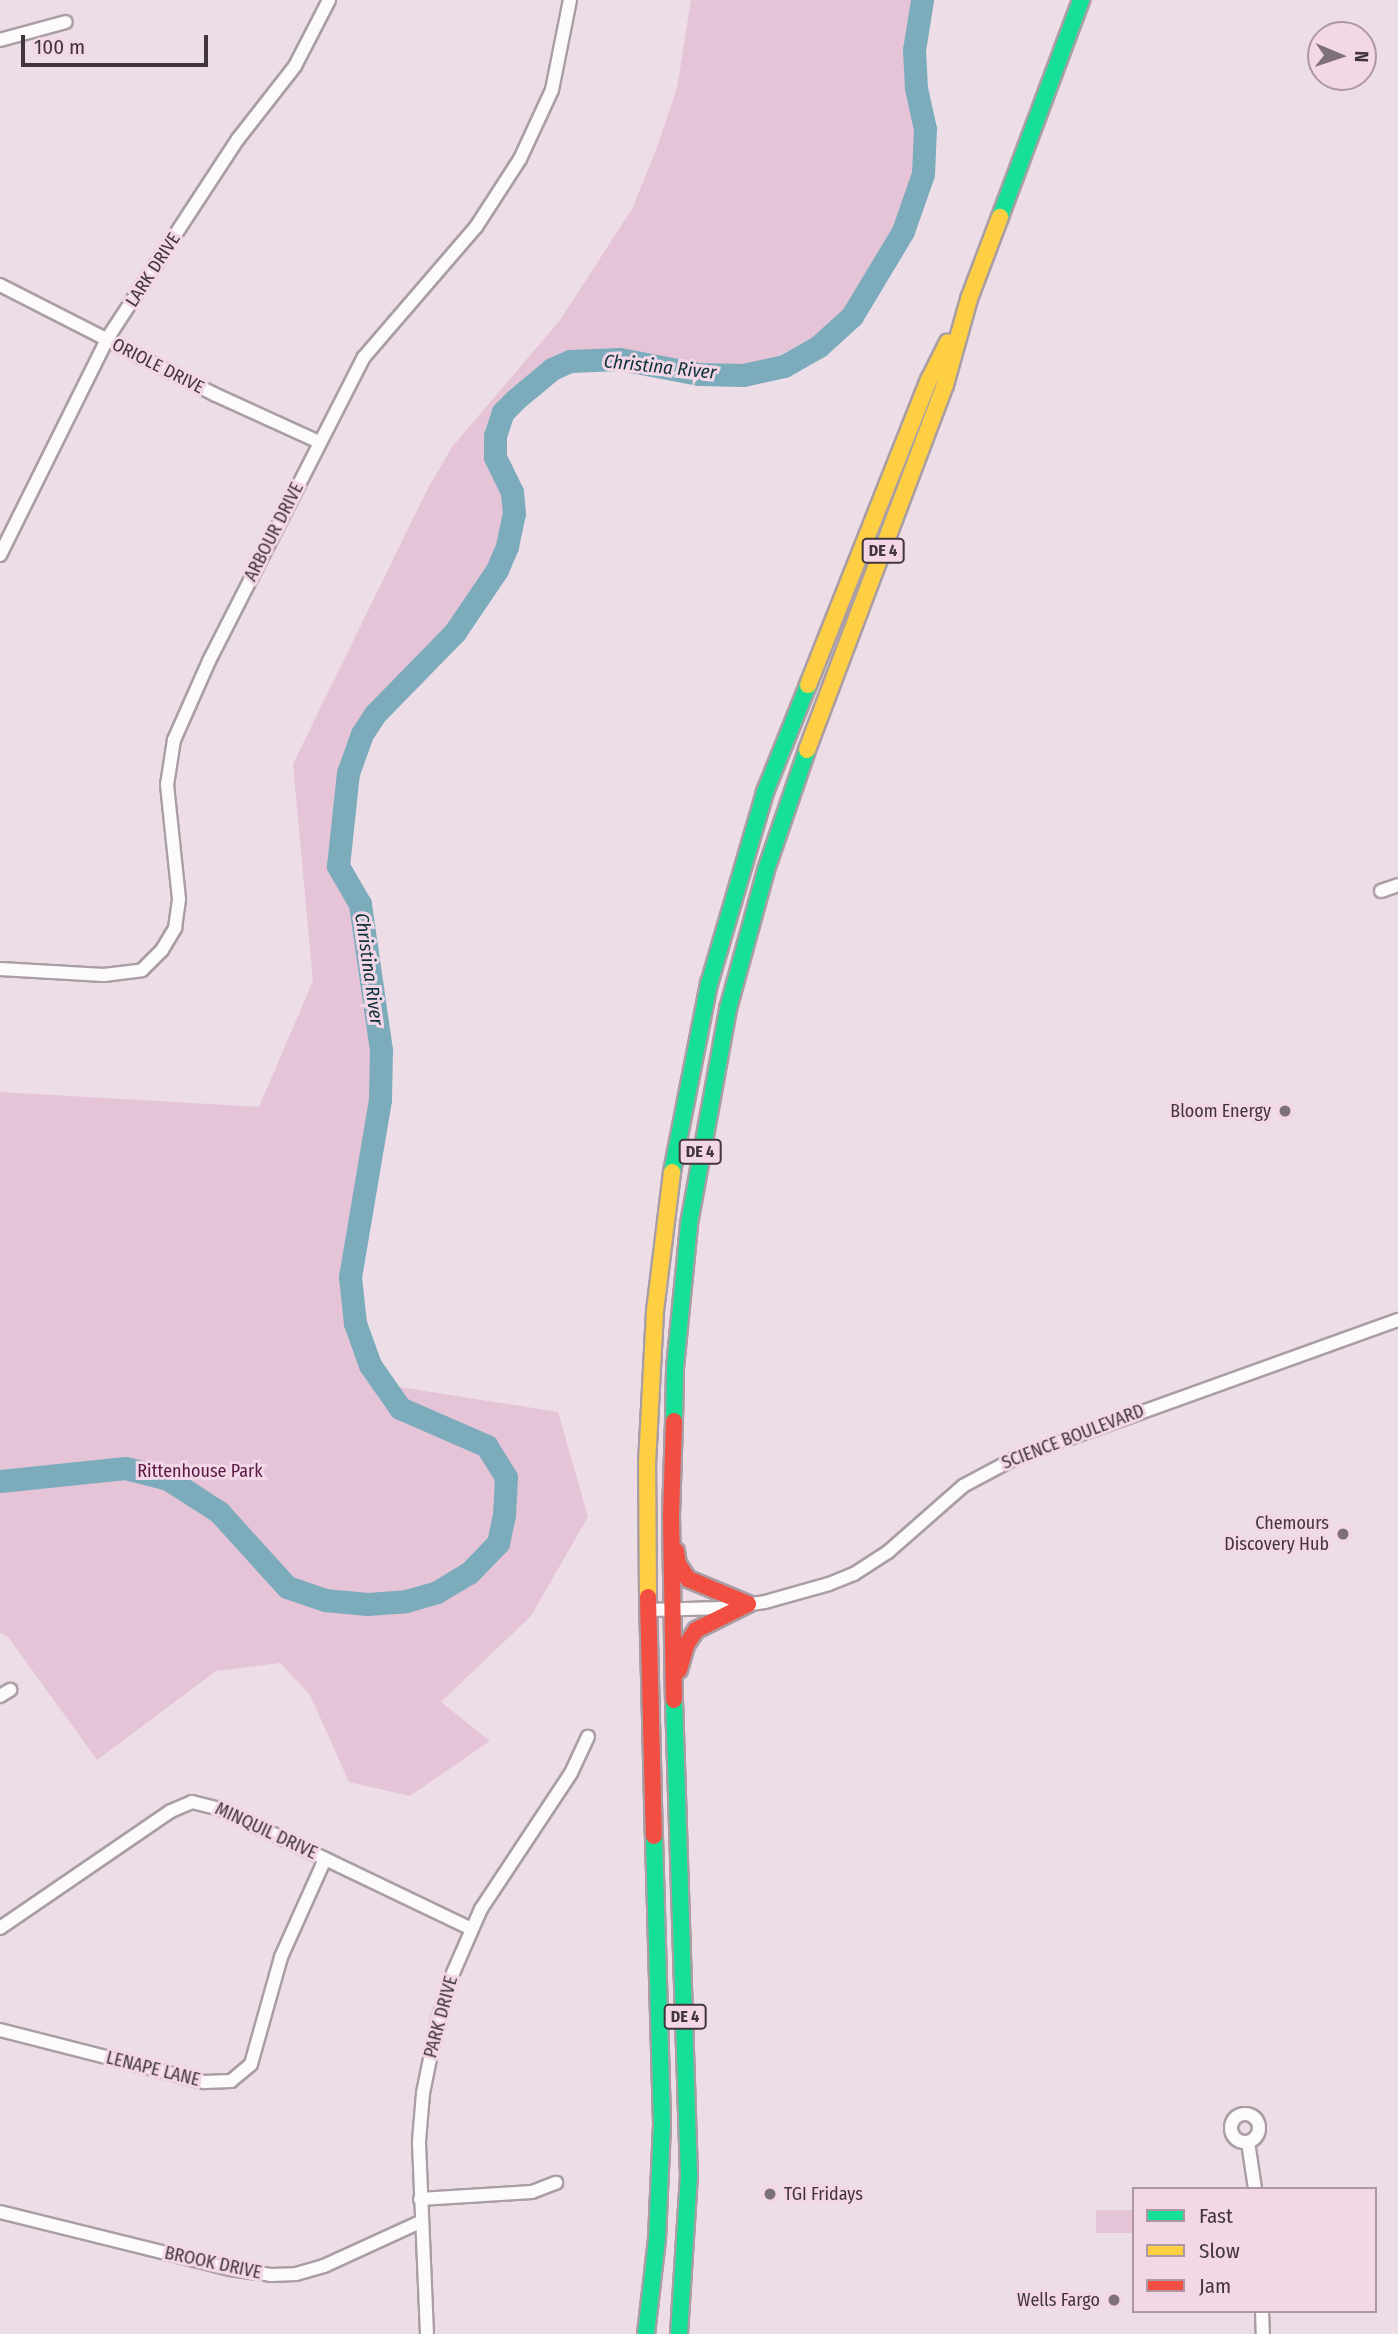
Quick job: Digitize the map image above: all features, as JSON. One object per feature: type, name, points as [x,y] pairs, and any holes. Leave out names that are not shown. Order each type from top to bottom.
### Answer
[{"type":"main road","name":"DE 4","points":[[679,2334],[687,2245],[689,2175],[671,1514],[675,1368],[681,1292],[698,1165],[728,1009],[748,929],[789,800],[945,386],[969,299],[1081,0]]},
{"type":"main road","name":"DE 4","points":[[646,2332],[657,2239],[662,2123],[648,1610],[649,1401],[657,1284],[678,1134],[709,984],[765,792],[929,380],[969,299]]},
{"type":"main road","points":[[671,1514],[678,1564],[688,1579],[701,1587],[748,1604]]},
{"type":"main road","points":[[674,1699],[680,1664],[696,1630],[748,1604]]},
{"type":"main road","points":[[687,2245],[690,2334]]},
{"type":"street","name":"LARK DRIVE","points":[[0,555],[107,340],[238,139],[295,66],[329,0]]},
{"type":"street","name":"ARBOUR DRIVE","points":[[0,968],[104,975],[142,970],[162,950],[175,928],[179,899],[167,785],[174,740],[209,662],[364,358],[477,227],[520,159],[552,90],[570,0]]},
{"type":"street","points":[[0,40],[66,22]]},
{"type":"street","name":"ORIOLE DRIVE","points":[[0,285],[216,395],[319,442]]},
{"type":"street","points":[[1381,891],[1398,885]]},
{"type":"street","name":"SCIENCE BOULEVARD","points":[[648,1610],[748,1604],[801,1593],[854,1574],[908,1536],[963,1486],[1017,1457],[1398,1320]]},
{"type":"street","name":"PARK DRIVE","points":[[427,2334],[420,2222],[419,2141],[427,2068],[445,1997],[471,1928],[490,1893],[571,1773],[588,1737]]},
{"type":"street","name":"MINQUIL DRIVE","points":[[0,1928],[171,1811],[192,1802],[221,1809],[471,1928]]},
{"type":"street","name":"LENAPE LANE","points":[[0,2030],[204,2082],[231,2081],[251,2064],[281,1957],[325,1859]]},
{"type":"street","points":[[1248,2142],[1255,2187]]},
{"type":"street","points":[[420,2199],[532,2192],[556,2183]]},
{"type":"street","name":"BROOK DRIVE","points":[[0,2212],[230,2269],[271,2275],[296,2273],[324,2266],[420,2222]]},
{"type":"street","points":[[1262,2313],[1263,2334]]},
{"type":"green space","name":"Rittenhouse Park","points":[[691,0],[922,0],[914,50],[923,174],[852,316],[743,375],[699,374],[620,359],[570,361],[552,369],[503,412],[494,447],[512,492],[514,514],[507,546],[497,570],[455,632],[375,714],[362,734],[344,791],[339,865],[360,904],[381,1050],[380,1100],[350,1277],[355,1323],[362,1344],[381,1384],[558,1412],[588,1517],[531,1616],[441,1702],[490,1741],[410,1796],[349,1782],[310,1695],[280,1663],[216,1671],[97,1760],[9,1638],[0,1633],[0,1092],[259,1107],[313,981],[293,764],[427,490],[452,447],[560,320],[632,209],[677,88]]},
{"type":"green space","points":[[1096,2210],[1132,2210],[1132,2233],[1096,2233]]},
{"type":"waterway","name":"Christina River","points":[[0,1481],[125,1468],[168,1479],[219,1512],[287,1587],[325,1600],[367,1604],[406,1601],[437,1592],[469,1573],[498,1543],[504,1515],[506,1477],[487,1446],[400,1408],[370,1365],[355,1323],[350,1277],[380,1100],[381,1050],[360,904],[338,866],[348,773],[362,734],[375,714],[455,632],[497,570],[507,546],[514,514],[512,492],[495,457],[495,436],[503,412],[516,399],[552,369],[570,361],[620,359],[699,374],[743,375],[784,366],[819,346],[852,316],[903,231],[923,174],[925,129],[916,88],[914,50],[922,0]]},
{"type":"traffic: fast","points":[[1000,217],[1081,0]]},
{"type":"traffic: fast","points":[[672,1172],[709,984],[765,792],[808,685]]},
{"type":"traffic: fast","points":[[674,1421],[675,1368],[689,1224],[728,1009],[766,870],[807,750]]},
{"type":"traffic: fast","points":[[674,1700],[689,2175],[679,2334]]},
{"type":"traffic: fast","points":[[646,2334],[657,2239],[662,2123],[654,1836]]},
{"type":"traffic: slow","points":[[807,750],[945,385],[969,299],[1000,217]]},
{"type":"traffic: slow","points":[[808,685],[929,380],[948,342]]},
{"type":"traffic: slow","points":[[648,1597],[647,1464],[655,1311],[672,1172]]},
{"type":"traffic: jam","points":[[674,1421],[671,1514],[674,1700]]},
{"type":"traffic: jam","points":[[676,1551],[678,1564],[688,1579],[748,1604]]},
{"type":"traffic: jam","points":[[648,1597],[654,1836]]},
{"type":"traffic: jam","points":[[679,1670],[686,1645],[696,1630],[748,1604]]},
{"type":"place","name":"Bloom Energy","points":[[1285,1111]]},
{"type":"place","name":"Chemours Discovery Hub","points":[[1343,1534]]},
{"type":"place","name":"TGI Fridays","points":[[770,2194]]},
{"type":"place","name":"Wells Fargo","points":[[1114,2300]]}]
